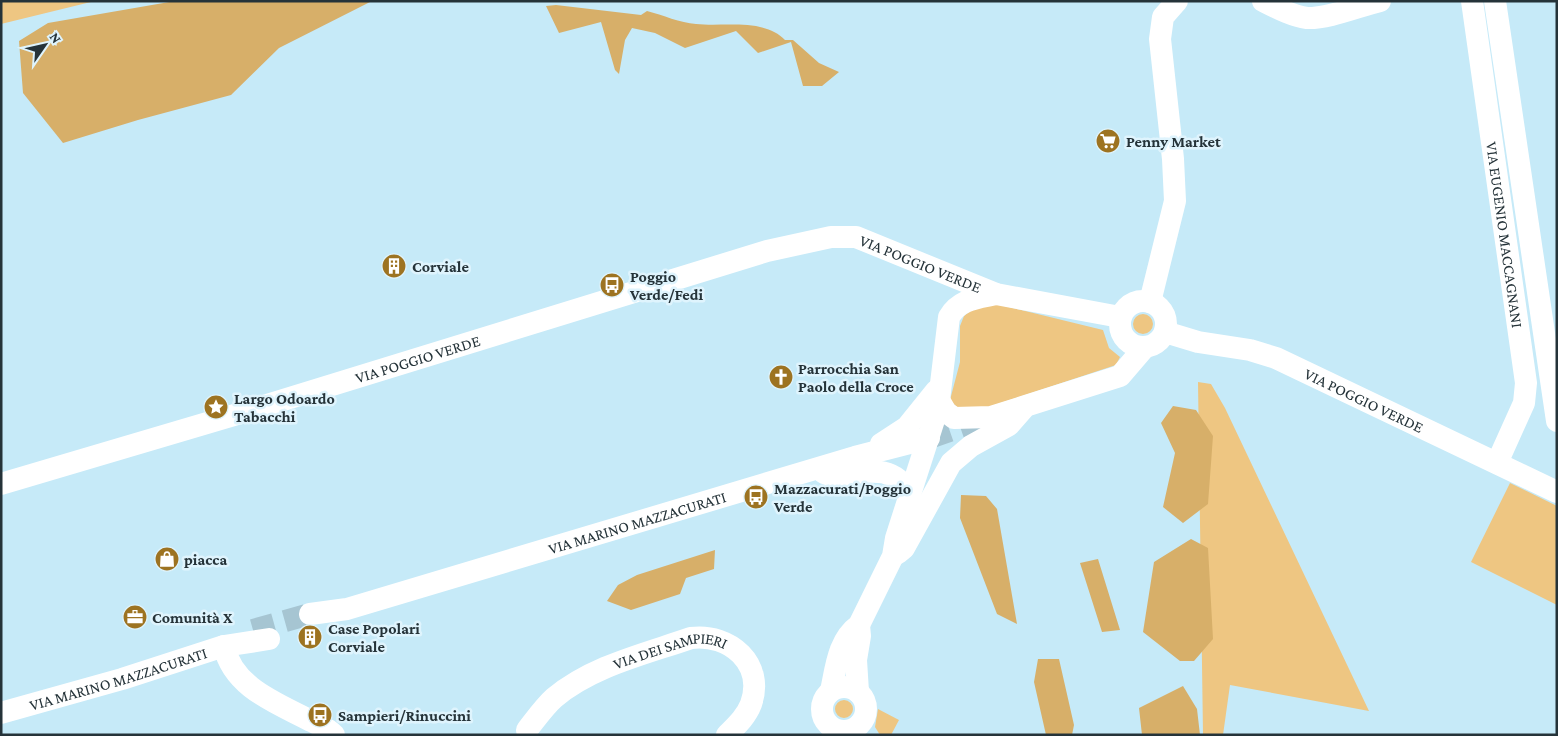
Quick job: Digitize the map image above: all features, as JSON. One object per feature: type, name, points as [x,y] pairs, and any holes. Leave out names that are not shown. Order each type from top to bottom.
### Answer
[{"type":"street","points":[[1150,302],[1175,201],[1173,158],[1160,39],[1163,16],[1177,1]]},
{"type":"street","points":[[1275,4],[1296,15],[1313,18],[1380,1]]},
{"type":"street","name":"VIA EUGENIO MACCAGNANI","points":[[1472,1],[1526,383],[1524,403],[1498,464]]},
{"type":"street","points":[[1495,1],[1551,331],[1557,421]]},
{"type":"street","name":"VIA POGGIO VERDE","points":[[1,484],[251,410],[767,251],[831,237],[848,236],[863,239],[996,294],[1120,317]]},
{"type":"street","points":[[859,625],[860,636],[856,660],[858,692],[866,704],[868,726],[858,726],[849,733],[832,727],[824,718],[823,701],[831,691],[838,656],[850,631],[859,625],[894,556],[896,538],[929,438],[940,393],[947,324],[953,310],[966,301],[996,294]]},
{"type":"street","points":[[940,393],[946,412],[954,418],[991,417],[1120,376],[1144,348],[1158,342],[1165,332],[1166,324],[1163,314],[1158,307],[1150,302],[1132,303],[1122,311],[1120,317],[1121,330],[1125,338],[1134,345],[1144,348]]},
{"type":"street","name":"VIA POGGIO VERDE","points":[[1165,332],[1276,358],[1557,492]]},
{"type":"street","points":[[855,457],[886,442],[907,427],[940,393]]},
{"type":"street","points":[[894,556],[904,548],[951,463],[972,446],[1009,425],[1025,406]]},
{"type":"street","name":"VIA MARINO MAZZACURATI","points":[[318,618],[855,457],[929,438]]},
{"type":"street","points":[[811,470],[832,476],[888,472],[898,477],[910,495]]},
{"type":"street","name":"VIA DEI SAMPIERI","points":[[527,730],[553,699],[575,682],[599,671],[691,638],[701,637],[721,640],[731,644],[746,661],[752,678],[751,704],[743,718],[727,735]]},
{"type":"street","name":"VIA MARINO MAZZACURATI","points":[[1,713],[122,679],[245,640],[227,660],[235,673],[257,693],[334,735]]},
{"type":"street","points":[[831,691],[845,687],[858,692]]},
{"type":"shaded area","points":[[1,1],[95,1],[1,24]]},
{"type":"shaded area","points":[[175,1],[372,1],[279,48],[231,95],[138,120],[63,143],[23,93],[19,41],[48,23]]},
{"type":"shaded area","points":[[556,5],[641,15],[647,11],[678,21],[707,25],[755,26],[777,33],[785,40],[793,40],[819,63],[839,72],[822,86],[803,86],[791,42],[758,53],[736,31],[685,48],[655,33],[632,28],[625,40],[619,74],[615,70],[601,22],[559,33],[546,6]]},
{"type":"shaded area","points":[[992,303],[1103,330],[1109,348],[1120,357],[1116,365],[964,415],[950,400],[960,362],[960,326],[964,316],[973,309]]},
{"type":"shaded area","points":[[1139,314],[1147,314],[1153,320],[1153,328],[1147,334],[1139,334],[1133,328],[1133,320]]},
{"type":"shaded area","points":[[1198,382],[1211,384],[1225,408],[1369,711],[1230,685],[1223,735],[1203,735]]},
{"type":"shaded area","points":[[1173,406],[1196,410],[1213,436],[1208,504],[1183,523],[1163,507],[1175,453],[1161,423]]},
{"type":"shaded area","points":[[1510,483],[1557,506],[1557,605],[1471,562]]},
{"type":"shaded area","points":[[961,495],[986,496],[997,509],[1017,624],[997,614],[960,518]]},
{"type":"shaded area","points":[[1191,539],[1208,548],[1213,639],[1194,661],[1180,661],[1143,632],[1154,562]]},
{"type":"shaded area","points":[[715,550],[714,569],[686,578],[680,594],[631,610],[607,601],[618,585],[637,575]]},
{"type":"shaded area","points":[[1098,559],[1120,630],[1102,632],[1080,563]]},
{"type":"shaded area","points":[[1038,659],[1059,659],[1074,725],[1072,735],[1046,735],[1034,682]]},
{"type":"shaded area","points":[[1183,686],[1197,709],[1200,735],[1142,735],[1139,708]]},
{"type":"shaded area","points":[[844,700],[850,703],[853,709],[850,715],[844,718],[838,715],[835,709],[838,703]]},
{"type":"shaded area","points":[[878,709],[899,720],[891,735],[880,735],[875,727]]},
{"type":"tunnel","points":[[929,438],[984,419]]},
{"type":"tunnel","points":[[253,630],[310,614]]},
{"type":"place","name":"Penny Market","points":[[1108,141]]},
{"type":"place","name":"Corviale","points":[[394,266]]},
{"type":"place","name":"Poggio Verde/Fedi","points":[[612,285]]},
{"type":"place","name":"Parrocchia San Paolo della Croce","points":[[781,377]]},
{"type":"place","name":"Largo Odoardo Tabacchi","points":[[216,407]]},
{"type":"place","name":"Mazzacurati/Poggio Verde","points":[[756,497]]},
{"type":"place","name":"piacca","points":[[167,559]]},
{"type":"place","name":"Comunità X","points":[[135,617]]},
{"type":"place","name":"Case Popolari Corviale","points":[[310,637]]},
{"type":"place","name":"Sampieri/Rinuccini","points":[[320,715]]}]
